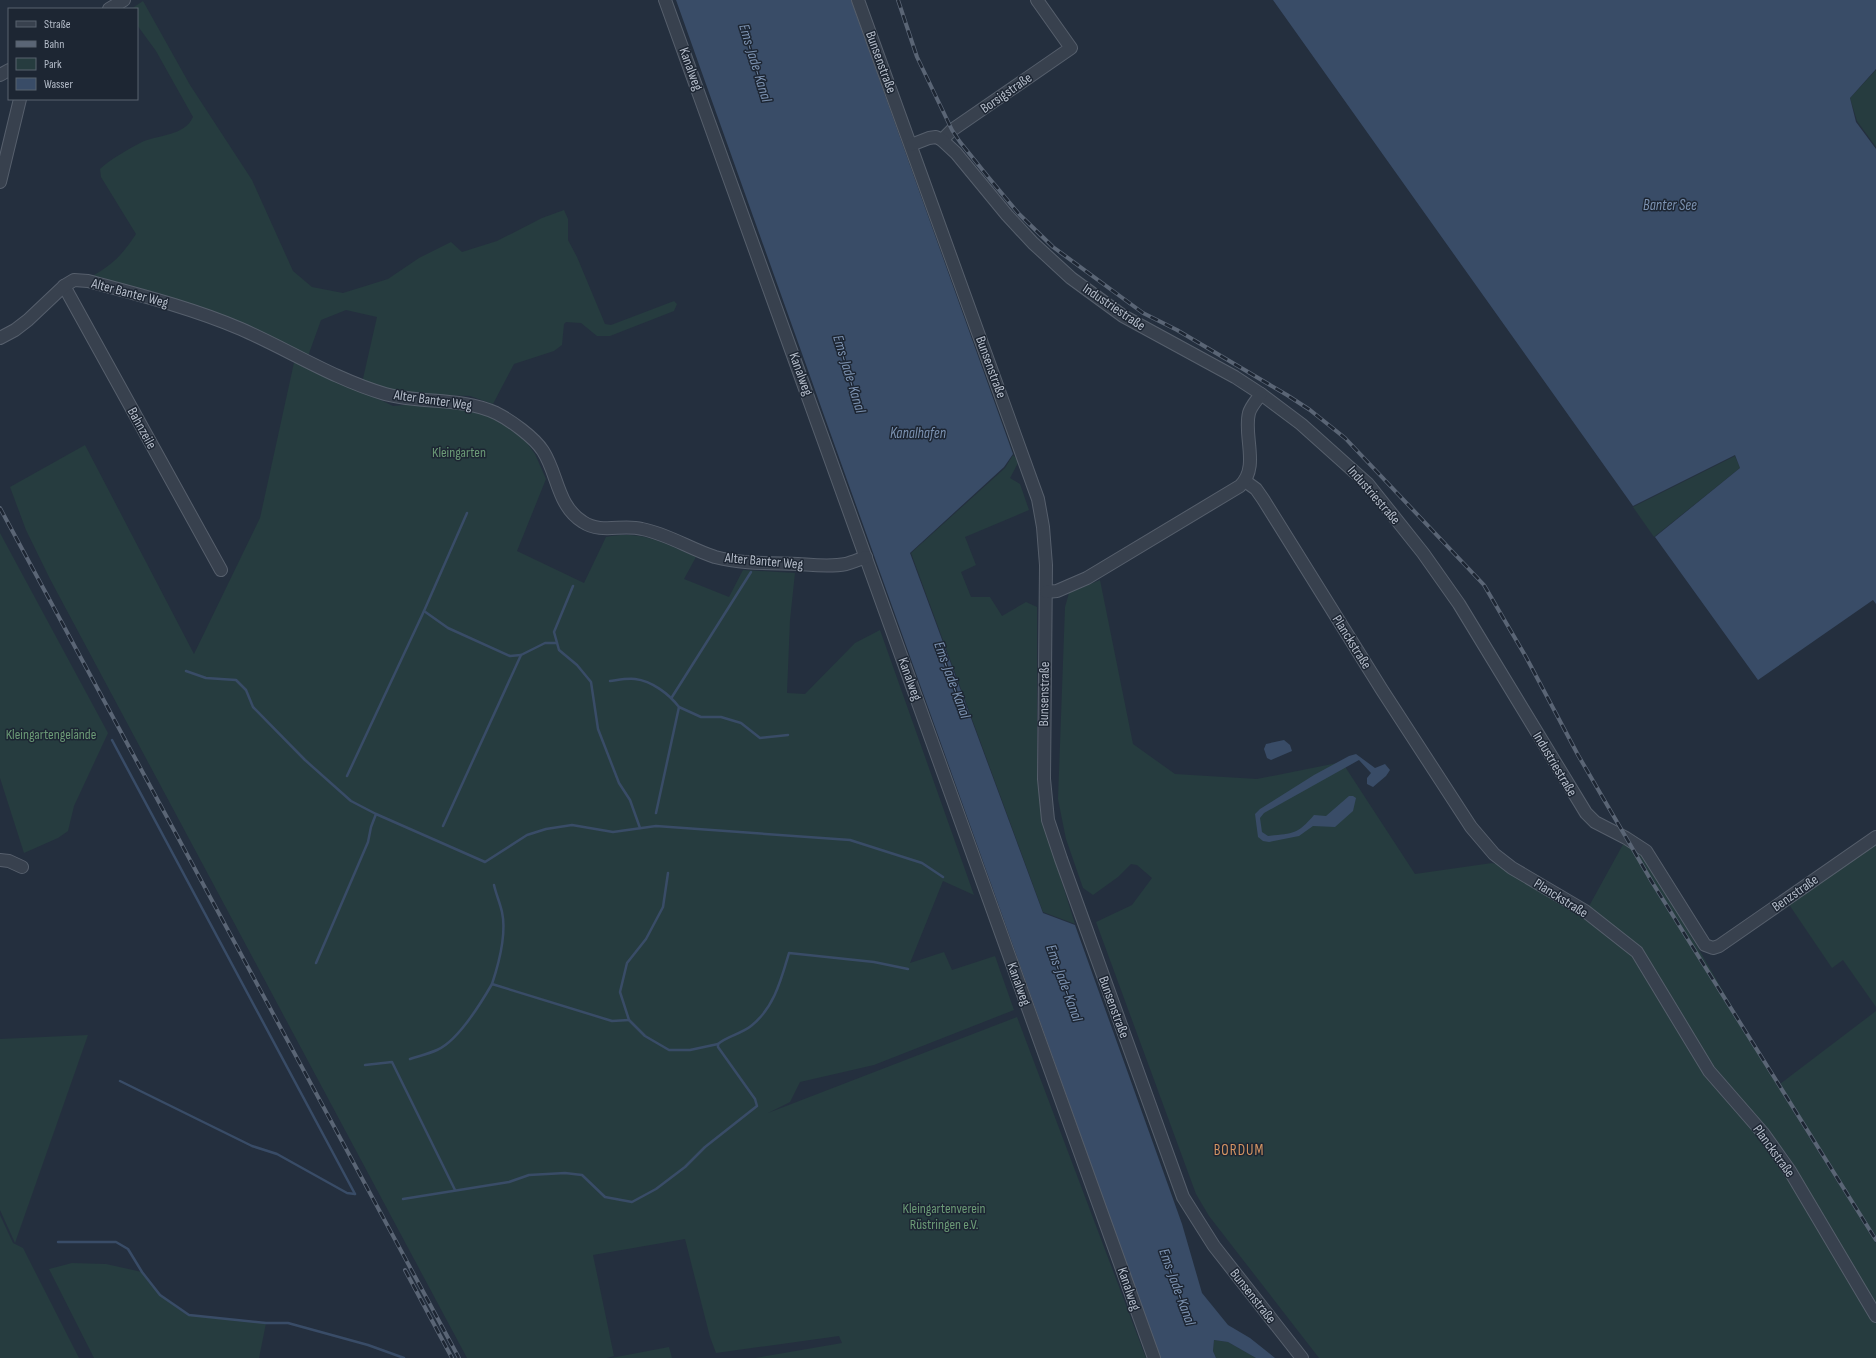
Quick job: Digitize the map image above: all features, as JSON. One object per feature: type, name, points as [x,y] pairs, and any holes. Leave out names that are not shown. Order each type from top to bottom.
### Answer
[{"type":"street","points":[[111,8],[124,0]]},
{"type":"street","name":"Kanalweg","points":[[665,0],[1154,1358]]},
{"type":"street","name":"Bunsenstraße","points":[[858,0],[1038,499],[1044,533],[1046,592],[1044,779],[1048,820],[1184,1197],[1214,1246],[1302,1358]]},
{"type":"street","name":"Borsigstraße","points":[[942,140],[952,130],[1071,48],[1037,0]]},
{"type":"street","points":[[0,182],[20,100]]},
{"type":"street","points":[[911,145],[936,137],[942,140]]},
{"type":"street","name":"Industriestraße","points":[[942,140],[956,153],[1007,215],[1038,248],[1071,278],[1123,316],[1235,377],[1261,394],[1301,424],[1368,484],[1423,553],[1459,604],[1586,813],[1595,822],[1626,838],[1646,851],[1704,945],[1713,948]]},
{"type":"street","name":"Alter Banter Weg","points":[[0,338],[15,330],[28,320],[64,286],[74,280],[88,281],[189,309],[243,330],[326,370],[384,393],[415,399],[470,404],[498,414],[535,442],[547,460],[563,500],[579,519],[591,526],[607,530],[626,527],[645,529],[704,553],[742,562],[836,565],[846,564],[866,557]]},
{"type":"street","name":"Bahnzeile","points":[[64,286],[221,570]]},
{"type":"street","points":[[1046,592],[1057,591],[1087,578],[1219,499],[1245,481],[1250,465],[1249,413],[1261,394]]},
{"type":"street","name":"Planckstraße","points":[[1245,481],[1256,490],[1263,499],[1382,690],[1471,827],[1494,854],[1512,868],[1585,911],[1637,952],[1709,1071],[1763,1133],[1790,1171],[1876,1316]]},
{"type":"street","name":"Benzstraße","points":[[1713,948],[1719,946],[1876,837]]},
{"type":"street","points":[[0,860],[9,861],[22,867]]},
{"type":"green space","points":[[143,1],[190,85],[252,180],[293,271],[312,287],[343,293],[388,279],[419,258],[451,242],[462,252],[497,241],[542,218],[564,210],[568,219],[568,240],[577,257],[605,324],[611,325],[674,301],[677,304],[674,311],[610,336],[597,336],[581,323],[566,322],[564,324],[562,345],[554,351],[514,364],[493,404],[470,396],[418,394],[375,387],[362,383],[377,317],[346,310],[321,320],[307,359],[204,310],[87,279],[115,260],[136,234],[101,177],[100,169],[125,151],[142,142],[170,134],[184,128],[193,117],[156,51],[138,26],[138,8],[132,8]]},
{"type":"green space","points":[[1876,70],[1876,147],[1857,121],[1850,98]]},
{"type":"green space","points":[[295,358],[393,406],[429,403],[496,415],[519,432],[535,454],[546,479],[517,551],[584,583],[606,537],[619,535],[631,535],[652,539],[696,557],[684,579],[729,597],[743,570],[795,573],[790,620],[787,693],[805,694],[855,643],[880,630],[974,895],[943,881],[910,963],[944,952],[952,970],[995,956],[1014,1010],[874,1065],[800,1082],[790,1102],[768,1113],[1017,1017],[1146,1358],[755,1358],[842,1343],[839,1336],[716,1353],[710,1337],[685,1239],[593,1255],[614,1356],[607,1358],[467,1358],[50,579],[26,530],[10,487],[85,445],[194,654],[260,518]]},
{"type":"green space","points":[[1013,455],[1019,461],[1010,478],[1020,484],[1029,510],[965,537],[976,565],[961,572],[971,597],[990,597],[1002,616],[1026,602],[1037,607],[1037,774],[1042,819],[1075,924],[1043,912],[911,553],[1005,468]]},
{"type":"green space","points":[[1735,456],[1740,468],[1654,537],[1633,507]]},
{"type":"green space","name":"Kleingartengelände","points":[[0,533],[108,733],[74,806],[68,831],[58,838],[24,853],[0,778]]},
{"type":"green space","points":[[1100,580],[1133,744],[1175,774],[1257,779],[1342,762],[1415,874],[1492,863],[1515,869],[1584,912],[1632,955],[1704,1075],[1779,1159],[1876,1323],[1876,1358],[1319,1358],[1209,1216],[1196,1194],[1096,922],[1132,905],[1152,878],[1137,865],[1131,864],[1118,877],[1093,895],[1083,888],[1066,839],[1058,799],[1065,607],[1069,593]]},
{"type":"green space","points":[[1626,839],[1642,852],[1796,1116],[1876,1243],[1876,1305],[1787,1154],[1712,1069],[1639,950],[1588,908]]},
{"type":"green space","points":[[1876,840],[1876,1007],[1843,960],[1832,968],[1788,903]]},
{"type":"green space","points":[[1876,1011],[1876,1237],[1780,1084]]},
{"type":"green space","points":[[88,1035],[15,1243],[0,1210],[0,1039]]},
{"type":"green space","points":[[0,1215],[13,1243],[23,1248],[79,1358],[0,1358]]},
{"type":"green space","points":[[72,1263],[106,1264],[142,1272],[160,1295],[189,1315],[266,1323],[259,1358],[94,1358],[49,1269]]},
{"type":"green space","points":[[1214,1340],[1228,1342],[1256,1358],[1216,1358],[1213,1351]]},
{"type":"green space","points":[[669,1347],[672,1358],[611,1358]]},
{"type":"water","name":"Kanalhafen","points":[[676,0],[851,0],[1013,454],[1004,467],[910,553],[1043,913],[1075,925],[1182,1224],[1202,1293],[1228,1325],[1250,1338],[1275,1358],[1256,1358],[1228,1342],[1214,1340],[1213,1351],[1216,1358],[1160,1358]]},
{"type":"water","name":"Banter See","points":[[1273,0],[1876,0],[1876,69],[1850,98],[1856,122],[1876,149],[1876,604],[1873,600],[1758,680],[1655,537],[1740,468],[1735,455],[1633,506]]},
{"type":"water","points":[[1284,740],[1290,745],[1292,751],[1271,760],[1267,758],[1264,749],[1266,744]]},
{"type":"water","points":[[1356,754],[1375,768],[1385,764],[1390,770],[1386,776],[1373,787],[1367,784],[1367,778],[1371,773],[1359,760],[1264,813],[1260,818],[1262,832],[1268,836],[1294,832],[1299,830],[1314,815],[1326,816],[1349,796],[1353,796],[1356,798],[1353,811],[1335,827],[1313,826],[1299,836],[1269,842],[1263,841],[1258,837],[1255,814],[1260,809],[1314,775],[1349,756]]},
{"type":"waterway","points":[[467,513],[424,611],[448,628],[510,656],[521,655],[545,643],[557,643]]},
{"type":"waterway","points":[[672,697],[751,572]]},
{"type":"waterway","points":[[573,586],[554,632],[559,650],[577,665],[591,682],[598,729],[619,783],[630,800],[640,828]]},
{"type":"waterway","points":[[347,776],[424,611]]},
{"type":"waterway","points":[[443,826],[521,655]]},
{"type":"waterway","points":[[186,671],[206,678],[236,680],[246,690],[253,707],[305,760],[351,801],[376,814],[485,862],[527,835],[546,829],[572,825],[613,832],[656,826],[850,840],[922,863],[943,877]]},
{"type":"waterway","points":[[610,681],[632,679],[648,682],[670,697],[679,707],[656,813]]},
{"type":"waterway","points":[[679,707],[701,717],[721,717],[741,723],[760,738],[788,735]]},
{"type":"waterway","points":[[112,740],[355,1194]]},
{"type":"waterway","points":[[316,963],[368,842],[371,827],[376,814]]},
{"type":"waterway","points":[[668,873],[663,907],[646,939],[627,963],[620,992],[629,1020],[645,1036],[669,1050],[690,1050],[718,1044]]},
{"type":"waterway","points":[[492,984],[500,958],[504,930],[502,912],[494,885]]},
{"type":"waterway","points":[[403,1199],[509,1182],[529,1175],[565,1173],[582,1175],[605,1197],[632,1202],[656,1189],[685,1167],[705,1147],[757,1106],[755,1099],[718,1047],[718,1044],[747,1029],[766,1011],[776,993],[789,953],[874,962],[908,969]]},
{"type":"waterway","points":[[410,1059],[437,1050],[453,1039],[468,1021],[492,984],[612,1021],[629,1020]]},
{"type":"waterway","points":[[365,1065],[392,1062],[455,1190]]},
{"type":"waterway","points":[[120,1081],[252,1146],[277,1154],[347,1193],[355,1194]]},
{"type":"waterway","points":[[58,1242],[116,1242],[128,1249],[142,1272],[160,1295],[189,1315],[266,1323],[288,1323],[368,1345],[404,1358]]},
{"type":"railway","points":[[898,0],[917,57],[952,130],[960,142],[1019,214],[1053,247],[1143,313],[1177,330],[1310,410],[1345,438],[1484,585],[1526,657],[1578,755],[1652,882],[1876,1240]]},
{"type":"railway","points":[[0,508],[459,1358]]},
{"type":"railway","points":[[405,1270],[452,1358]]},
{"type":"district","name":"BORDUM","points":[[1239,1150]]},
{"type":"water label","name":"Ems-Jade-Kanal","points":[[755,63]]},
{"type":"water label","name":"Ems-Jade-Kanal","points":[[849,374]]},
{"type":"water label","name":"Ems-Jade-Kanal","points":[[952,680]]},
{"type":"water label","name":"Ems-Jade-Kanal","points":[[1064,983]]},
{"type":"water label","name":"Ems-Jade-Kanal","points":[[1177,1287]]},
{"type":"park label","name":"Kleingarten","points":[[459,452]]},
{"type":"park label","name":"Kleingartenverein Rüstringen e.V.","points":[[944,1216]]}]
